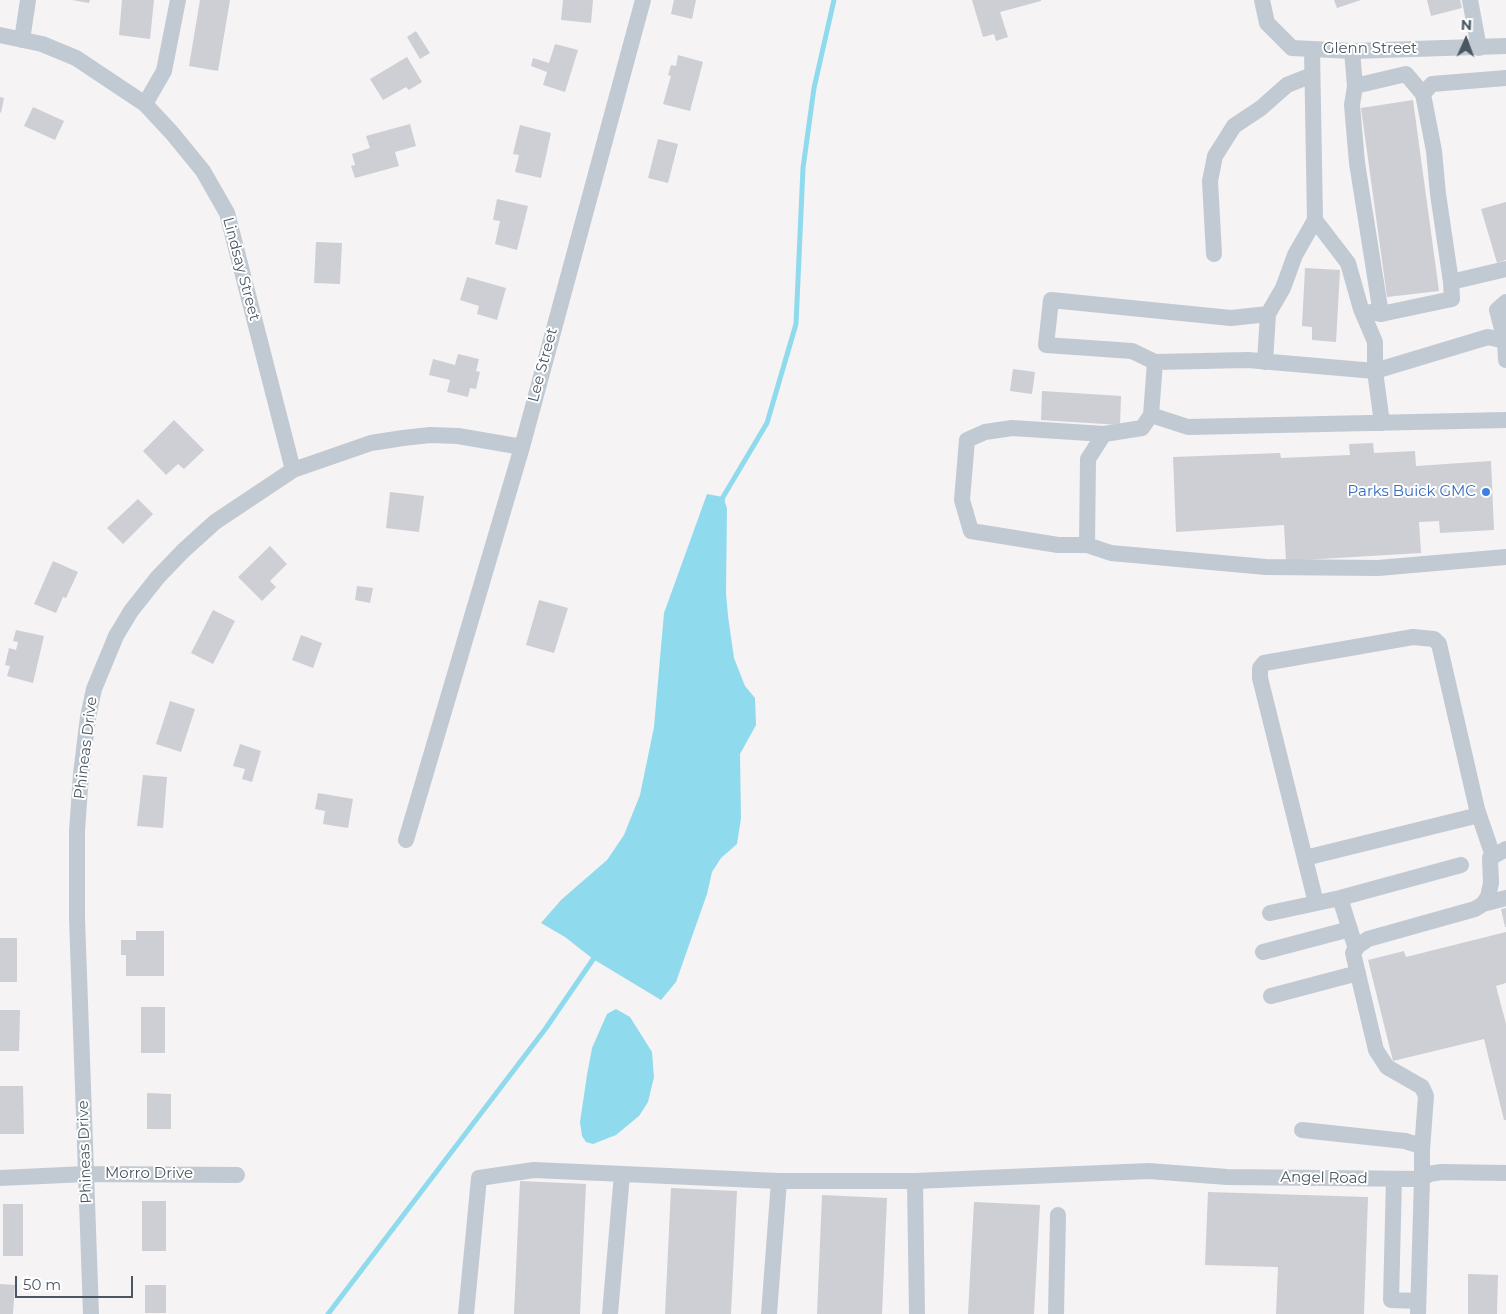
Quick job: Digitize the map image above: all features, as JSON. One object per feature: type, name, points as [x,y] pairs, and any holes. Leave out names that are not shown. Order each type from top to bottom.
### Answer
[{"type":"street","points":[[22,40],[28,0]]},
{"type":"street","points":[[144,104],[164,71],[178,0]]},
{"type":"street","name":"Lee Street","points":[[406,840],[522,447],[643,0]]},
{"type":"street","name":"Glenn Street","points":[[1262,0],[1268,23],[1292,48],[1352,52],[1506,46]]},
{"type":"street","points":[[1470,0],[1479,48]]},
{"type":"street","name":"Lindsay Street","points":[[0,35],[42,44],[76,58],[144,104],[172,133],[203,171],[227,213],[293,470]]},
{"type":"street","points":[[1266,362],[1268,314],[1283,288],[1295,255],[1315,220],[1312,49]]},
{"type":"street","points":[[1361,309],[1381,314],[1452,299],[1452,282],[1438,194],[1434,151],[1423,94],[1406,74],[1399,49]]},
{"type":"street","points":[[1352,52],[1355,86],[1352,106],[1357,163],[1381,314]]},
{"type":"street","points":[[1355,86],[1406,74]]},
{"type":"street","points":[[1214,254],[1210,181],[1215,156],[1234,126],[1261,108],[1287,85],[1312,75]]},
{"type":"street","points":[[1423,94],[1432,84],[1506,78]]},
{"type":"street","points":[[1315,220],[1348,263],[1361,309],[1375,342],[1375,371],[1382,423]]},
{"type":"street","points":[[1452,282],[1506,269]]},
{"type":"street","points":[[1268,314],[1231,318],[1050,300],[1046,345],[1132,351],[1155,362],[1266,362],[1375,371],[1488,337],[1505,341]]},
{"type":"street","points":[[1506,302],[1497,310],[1505,341],[1506,360]]},
{"type":"street","points":[[1155,362],[1151,415],[1142,428],[1104,434],[1012,428],[985,432],[966,440],[962,500],[971,531],[1058,545],[1087,545],[1111,553],[1266,567],[1378,568],[1506,557]]},
{"type":"street","points":[[1151,415],[1188,427],[1506,420]]},
{"type":"street","points":[[1087,545],[1088,458],[1104,434]]},
{"type":"street","name":"Phineas Drive","points":[[91,1314],[77,918],[77,831],[80,774],[94,689],[116,636],[158,577],[183,551],[215,522],[293,470],[371,443],[430,435],[458,436],[522,447]]},
{"type":"street","points":[[1316,903],[1260,678],[1260,668],[1264,663],[1412,636],[1434,639],[1439,644],[1479,815],[1499,853],[1490,858],[1491,883],[1488,897],[1483,904]]},
{"type":"street","points":[[1305,858],[1479,815]]},
{"type":"street","points":[[1270,913],[1340,898],[1461,864]]},
{"type":"street","points":[[1340,898],[1356,949]]},
{"type":"street","points":[[1394,1180],[1392,1300],[1418,1307],[1422,1150],[1426,1096],[1422,1087],[1395,1072],[1381,1061],[1376,1050],[1353,953],[1368,939],[1475,909],[1483,904],[1506,898]]},
{"type":"street","points":[[1263,952],[1350,929]]},
{"type":"street","points":[[1271,996],[1358,972]]},
{"type":"street","points":[[1302,1130],[1405,1140],[1418,1145],[1422,1150]]},
{"type":"street","name":"Angel Road","points":[[466,1314],[480,1178],[534,1170],[779,1181],[915,1181],[1149,1171],[1227,1176],[1394,1180],[1422,1179],[1429,1174],[1441,1172],[1506,1173]]},
{"type":"street","name":"Morro Drive","points":[[0,1178],[86,1174],[237,1175]]},
{"type":"street","points":[[610,1314],[622,1174]]},
{"type":"street","points":[[769,1314],[779,1181]]},
{"type":"street","points":[[915,1181],[917,1314]]},
{"type":"street","points":[[1056,1314],[1058,1215]]},
{"type":"water","points":[[707,494],[723,497],[727,508],[726,593],[728,616],[734,658],[745,686],[755,698],[756,725],[740,754],[741,818],[737,844],[721,858],[712,872],[707,894],[676,982],[661,1000],[593,959],[565,937],[541,923],[561,900],[607,860],[624,835],[640,795],[654,727],[664,613]]},
{"type":"water","points":[[616,1009],[630,1017],[652,1052],[654,1077],[648,1102],[639,1116],[616,1135],[593,1144],[586,1142],[582,1136],[580,1122],[587,1075],[592,1048],[607,1014]]},
{"type":"building","points":[[72,0],[90,0],[89,3]]},
{"type":"building","points":[[122,0],[154,0],[150,39],[119,35]]},
{"type":"building","points":[[200,0],[230,0],[218,71],[189,66]]},
{"type":"building","points":[[563,0],[593,0],[591,23],[561,20]]},
{"type":"building","points":[[674,0],[696,0],[692,19],[671,14]]},
{"type":"building","points":[[972,0],[1041,1],[1000,12],[1008,37],[996,41],[994,34],[983,37]]},
{"type":"building","points":[[1334,0],[1361,0],[1337,8]]},
{"type":"building","points":[[1427,0],[1460,0],[1462,8],[1431,16]]},
{"type":"building","points":[[416,31],[430,53],[420,59],[407,37]]},
{"type":"building","points":[[555,44],[578,50],[565,92],[543,85],[547,72],[531,66],[533,58],[549,63]]},
{"type":"building","points":[[678,55],[703,62],[690,111],[663,104],[671,76],[668,75],[671,65],[676,66]]},
{"type":"building","points":[[407,57],[422,82],[409,90],[406,87],[383,100],[370,79]]},
{"type":"building","points":[[0,97],[4,98],[1,113],[0,112]]},
{"type":"building","points":[[1413,100],[1439,291],[1387,297],[1361,108]]},
{"type":"building","points":[[33,107],[64,121],[55,140],[24,126]]},
{"type":"building","points":[[410,124],[416,146],[395,152],[399,166],[355,178],[351,166],[355,165],[352,154],[370,148],[366,136]]},
{"type":"building","points":[[520,125],[551,133],[541,178],[515,172],[519,155],[513,154]]},
{"type":"building","points":[[658,139],[678,144],[668,183],[648,178]]},
{"type":"building","points":[[497,199],[528,206],[517,250],[495,244],[500,221],[493,220]]},
{"type":"building","points":[[1506,202],[1506,260],[1497,263],[1481,209]]},
{"type":"building","points":[[316,242],[342,243],[340,284],[314,283]]},
{"type":"building","points":[[1305,268],[1340,270],[1336,342],[1312,340],[1312,327],[1302,326]]},
{"type":"building","points":[[467,277],[506,288],[497,320],[477,314],[479,306],[460,300]]},
{"type":"building","points":[[458,354],[479,359],[476,371],[480,372],[476,389],[470,388],[468,397],[447,392],[450,380],[429,375],[433,359],[455,365]]},
{"type":"building","points":[[1013,369],[1035,372],[1032,394],[1010,391]]},
{"type":"building","points":[[1042,391],[1121,396],[1120,425],[1041,420]]},
{"type":"building","points":[[174,420],[204,450],[184,469],[178,464],[166,475],[143,451]]},
{"type":"building","points":[[1373,443],[1374,453],[1415,451],[1416,466],[1491,461],[1494,530],[1440,533],[1439,521],[1419,522],[1421,553],[1286,561],[1284,525],[1176,532],[1173,457],[1280,453],[1281,458],[1350,455],[1349,444]]},
{"type":"building","points":[[390,492],[424,496],[419,532],[386,528]]},
{"type":"building","points":[[138,499],[153,514],[123,544],[107,528]]},
{"type":"building","points":[[270,546],[287,564],[270,581],[276,587],[262,601],[238,577]]},
{"type":"building","points":[[53,561],[78,572],[66,598],[63,597],[56,613],[34,604]]},
{"type":"building","points":[[357,586],[373,588],[370,603],[355,600]]},
{"type":"building","points":[[539,600],[568,608],[554,653],[526,645]]},
{"type":"building","points":[[213,610],[235,621],[213,664],[191,653]]},
{"type":"building","points":[[16,630],[44,636],[33,683],[7,676],[10,666],[5,665],[9,648],[16,650],[18,642],[13,641]]},
{"type":"building","points":[[301,635],[322,643],[313,668],[292,660]]},
{"type":"building","points":[[170,701],[195,709],[181,752],[156,744]]},
{"type":"building","points":[[240,744],[261,751],[252,782],[242,779],[245,769],[233,766]]},
{"type":"building","points":[[143,775],[167,777],[163,828],[137,826]]},
{"type":"building","points":[[318,793],[353,799],[348,828],[323,824],[325,811],[315,809]]},
{"type":"building","points":[[1506,908],[1506,927],[1505,927],[1501,909]]},
{"type":"building","points":[[136,931],[164,931],[164,976],[126,976],[126,955],[121,955],[121,940],[136,940]]},
{"type":"building","points":[[1506,932],[1506,983],[1496,986],[1506,1024],[1506,1120],[1504,1120],[1484,1039],[1393,1061],[1368,960],[1404,951],[1406,957]]},
{"type":"building","points":[[0,938],[17,938],[17,982],[0,982]]},
{"type":"building","points":[[141,1007],[165,1007],[165,1053],[141,1053]]},
{"type":"building","points":[[0,1010],[20,1010],[19,1051],[0,1051]]},
{"type":"building","points":[[0,1086],[23,1086],[24,1134],[0,1134]]},
{"type":"building","points":[[147,1093],[171,1094],[171,1129],[147,1129]]},
{"type":"building","points":[[520,1181],[586,1184],[580,1314],[514,1314]]},
{"type":"building","points":[[671,1188],[737,1191],[731,1314],[665,1314]]},
{"type":"building","points":[[1208,1192],[1368,1197],[1364,1314],[1276,1314],[1278,1267],[1205,1265]]},
{"type":"building","points":[[822,1195],[887,1198],[882,1314],[817,1314]]},
{"type":"building","points":[[142,1201],[166,1201],[166,1251],[142,1251]]},
{"type":"building","points":[[974,1202],[1040,1205],[1034,1314],[968,1314]]},
{"type":"building","points":[[3,1204],[23,1204],[23,1256],[3,1256]]},
{"type":"building","points":[[1468,1274],[1498,1275],[1497,1314],[1468,1314]]},
{"type":"building","points":[[0,1284],[15,1285],[13,1314],[0,1314]]},
{"type":"building","points":[[145,1285],[166,1285],[166,1313],[145,1313]]},
{"type":"waterway","points":[[722,502],[723,497],[767,423],[796,324],[803,168],[814,88],[834,0]]},
{"type":"waterway","points":[[328,1314],[546,1028],[596,955]]},
{"type":"place","name":"Parks Buick GMC","points":[[1486,492]]}]
